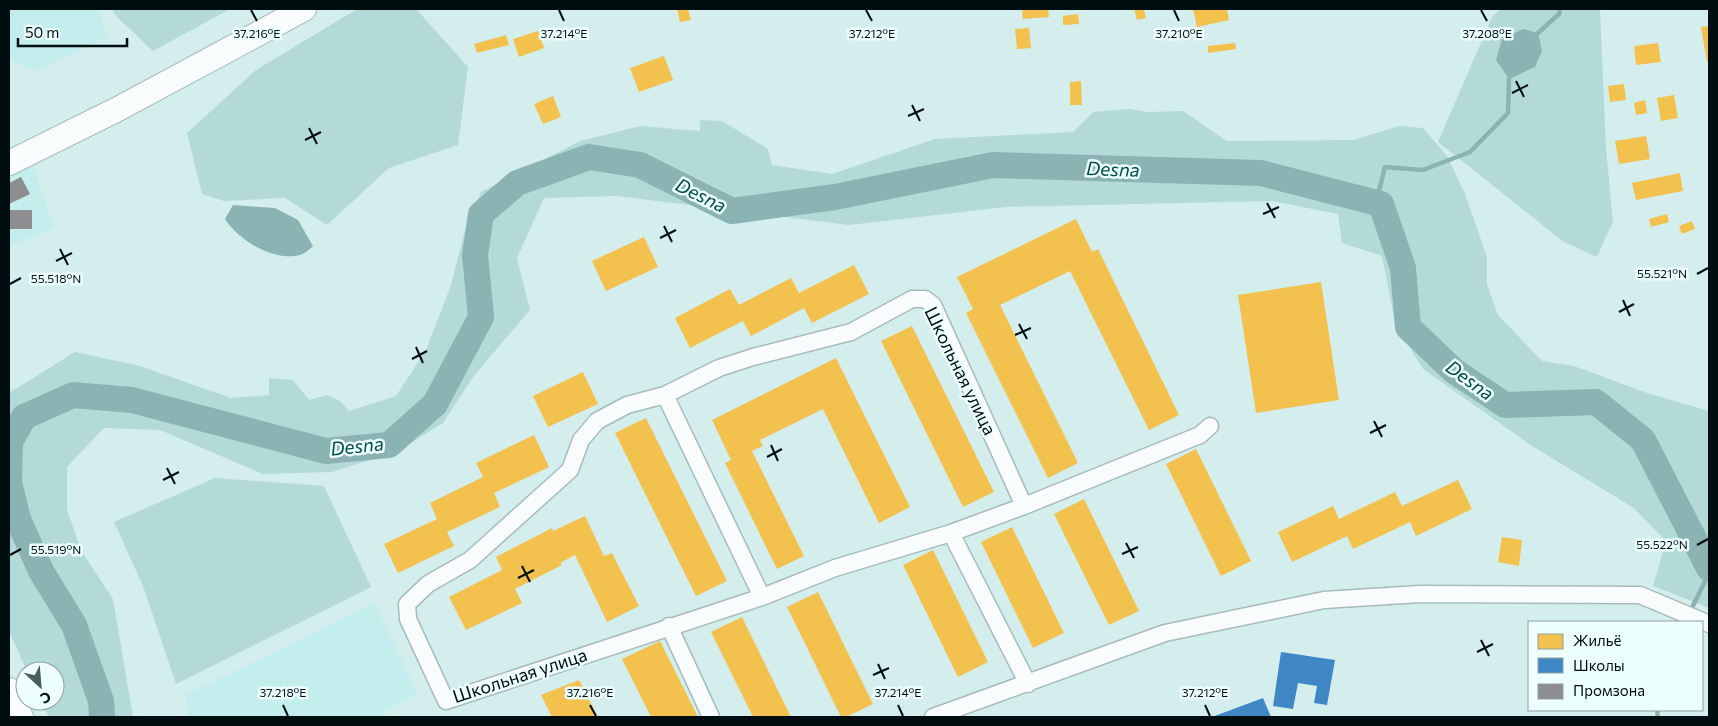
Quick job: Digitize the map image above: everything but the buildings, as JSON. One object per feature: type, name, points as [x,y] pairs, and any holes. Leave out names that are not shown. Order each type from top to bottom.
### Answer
[{"type":"street","points":[[9,163],[116,110],[304,9]]},
{"type":"street","name":"Школьная улица","points":[[1024,506],[933,305],[925,299],[912,299],[851,332],[753,357],[719,368],[664,395],[627,405],[597,421],[580,440],[570,470],[470,560],[428,584],[407,604],[408,619],[446,701],[669,626],[762,597],[835,568],[951,533],[1024,506],[1200,435],[1210,426]]},
{"type":"street","points":[[664,395],[762,597]]},
{"type":"street","points":[[951,533],[1028,684]]},
{"type":"street","points":[[932,717],[1028,684],[1165,633],[1324,600],[1420,594],[1640,595],[1701,621]]},
{"type":"street","points":[[669,626],[711,717]]},
{"type":"street","points":[[9,690],[21,717]]},
{"type":"shaded area","points":[[9,9],[99,9],[108,38],[36,71],[9,59]]},
{"type":"shaded area","points":[[112,9],[230,9],[153,51],[116,16]]},
{"type":"shaded area","points":[[357,9],[416,9],[468,67],[458,145],[389,168],[327,225],[285,198],[224,201],[202,194],[187,133],[256,70]]},
{"type":"shaded area","points":[[1501,9],[1600,9],[1606,149],[1613,221],[1597,257],[1564,242],[1438,142],[1492,17]]},
{"type":"shaded area","points":[[1523,29],[1538,33],[1542,51],[1535,67],[1509,79],[1496,60],[1502,39]]},
{"type":"shaded area","points":[[1129,109],[1148,112],[1183,111],[1227,141],[1353,140],[1399,126],[1423,128],[1447,156],[1465,194],[1487,257],[1487,284],[1498,315],[1542,361],[1574,366],[1647,393],[1709,411],[1709,608],[1653,586],[1666,541],[1634,508],[1532,446],[1423,369],[1395,323],[1382,256],[1342,243],[1338,214],[1272,201],[1006,207],[849,225],[617,196],[544,198],[517,258],[530,310],[473,377],[443,423],[396,452],[332,472],[263,474],[160,430],[104,428],[67,467],[67,510],[82,552],[113,599],[133,717],[49,717],[46,711],[65,711],[65,661],[22,661],[9,631],[9,393],[75,352],[140,366],[231,398],[269,395],[269,378],[293,380],[309,400],[327,395],[340,401],[349,411],[396,396],[426,350],[451,285],[464,234],[481,192],[580,141],[640,126],[700,131],[700,120],[722,121],[768,149],[772,165],[832,174],[935,139],[1073,132],[1093,112]]},
{"type":"shaded area","points":[[32,162],[54,227],[9,247],[9,174]]},
{"type":"shaded area","points":[[233,205],[275,208],[298,220],[313,246],[302,254],[290,256],[279,255],[258,248],[231,227],[225,219]]},
{"type":"shaded area","points":[[215,478],[324,486],[371,587],[176,684],[143,586],[114,522]]},
{"type":"shaded area","points":[[374,603],[418,694],[384,711],[386,717],[188,717],[186,695]]},
{"type":"waterway","points":[[1538,33],[1559,14],[1560,9]]},
{"type":"waterway","points":[[1376,203],[1385,167],[1423,170],[1470,152],[1508,113],[1509,79]]},
{"type":"waterway","name":"Desna","points":[[102,717],[101,701],[74,625],[41,571],[18,519],[9,483],[10,442],[24,417],[73,395],[132,400],[326,451],[389,445],[435,404],[481,317],[475,255],[481,214],[517,183],[589,157],[640,165],[732,211],[835,197],[993,165],[1261,173],[1381,204],[1403,268],[1408,327],[1454,371],[1505,405],[1596,402],[1643,440],[1709,568]]},
{"type":"waterway","points":[[1690,612],[1709,573]]},
{"type":"waterway","points":[[1657,711],[1658,717]]}]
